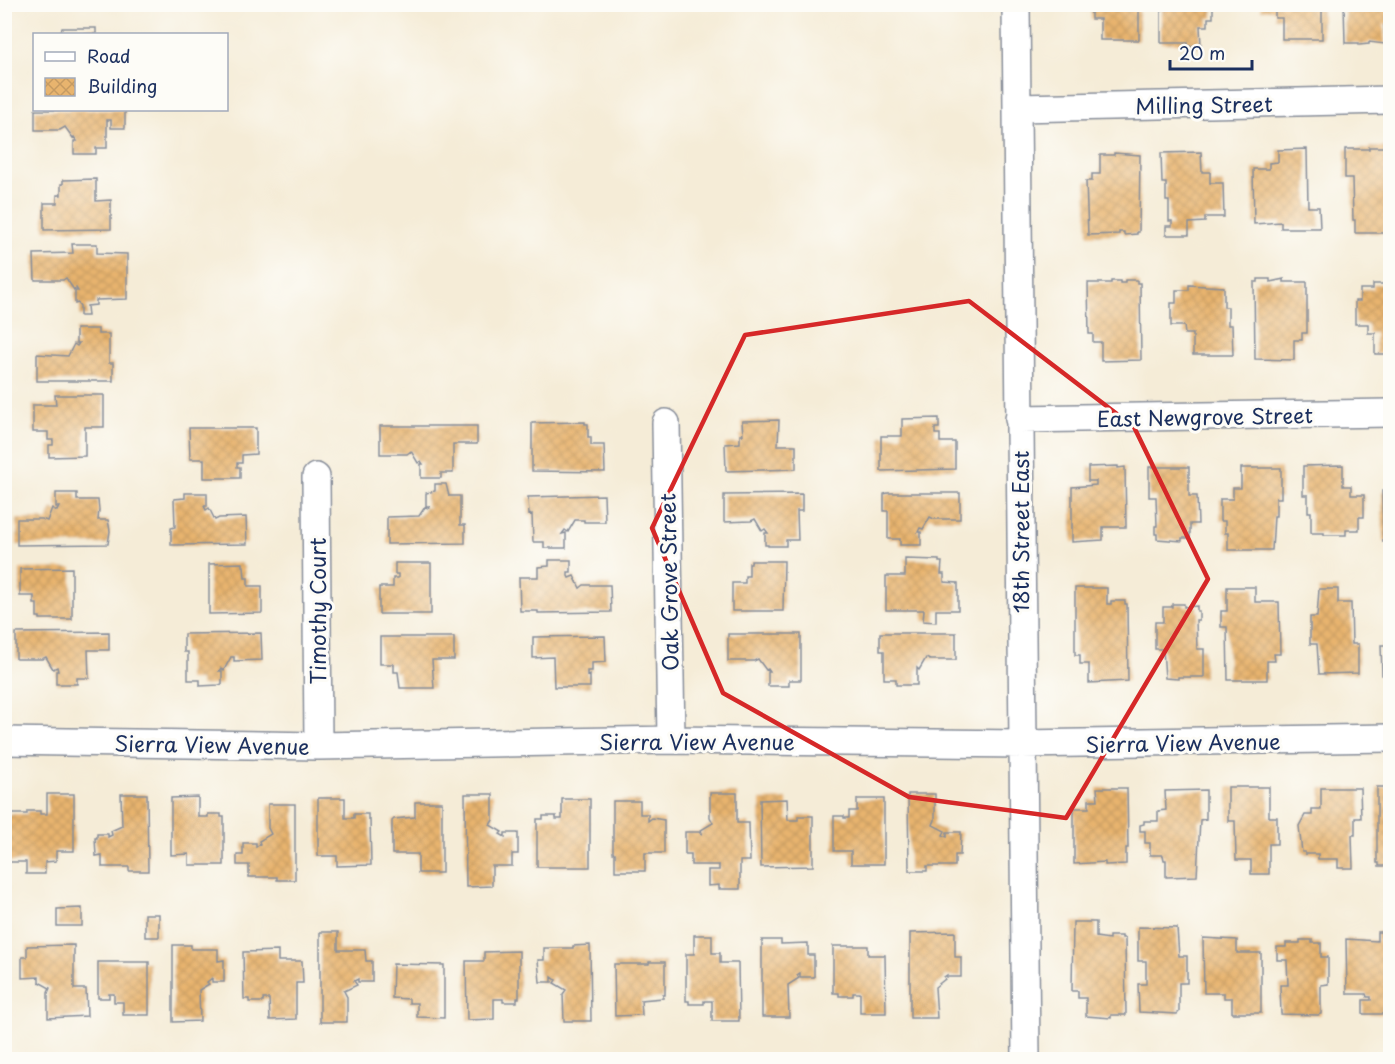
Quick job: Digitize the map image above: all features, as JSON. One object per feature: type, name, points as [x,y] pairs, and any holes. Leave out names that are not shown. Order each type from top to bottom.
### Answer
[{"type":"street","name":"18th Street East","points":[[1016,4],[1026,1059]]},
{"type":"street","name":"Milling Street","points":[[1017,108],[1390,100]]},
{"type":"street","name":"East Newgrove Street","points":[[1019,419],[1390,413]]},
{"type":"street","name":"Oak Grove Street","points":[[666,423],[671,740]]},
{"type":"street","name":"Timothy Court","points":[[316,477],[318,746]]},
{"type":"street","name":"Sierra View Avenue","points":[[4,741],[318,746],[671,740],[1022,744],[1390,738]]},
{"type":"highlighted area","points":[[969,301],[1134,427],[1208,579],[1066,818],[909,797],[723,693],[652,528],[745,335]]},
{"type":"building","points":[[1077,4],[1134,4],[1134,10],[1139,10],[1139,40],[1100,40],[1100,19],[1091,19],[1091,11],[1077,11]]},
{"type":"building","points":[[1161,4],[1213,4],[1213,18],[1208,18],[1208,26],[1200,26],[1201,46],[1188,46],[1188,43],[1161,43]]},
{"type":"building","points":[[1261,4],[1317,4],[1317,9],[1322,9],[1322,39],[1282,39],[1282,18],[1275,18],[1275,10],[1261,10]]},
{"type":"building","points":[[1344,4],[1390,4],[1390,25],[1384,25],[1385,44],[1345,43]]},
{"type":"building","points":[[62,28],[96,28],[96,33],[60,33]]},
{"type":"building","points":[[35,111],[125,111],[125,128],[111,128],[111,120],[107,120],[107,148],[96,148],[96,154],[74,154],[74,141],[77,141],[65,127],[60,130],[35,130]]},
{"type":"building","points":[[1369,147],[1386,149],[1386,179],[1390,179],[1390,233],[1355,233],[1352,178],[1345,178],[1345,149],[1369,149]]},
{"type":"building","points":[[1307,149],[1308,207],[1319,207],[1320,228],[1281,228],[1281,222],[1254,224],[1253,169],[1269,169],[1269,163],[1278,162],[1278,150]]},
{"type":"building","points":[[1201,152],[1202,172],[1210,172],[1210,183],[1223,183],[1224,217],[1205,217],[1205,222],[1189,223],[1189,235],[1166,235],[1166,226],[1172,226],[1172,221],[1169,221],[1166,183],[1162,183],[1161,153]]},
{"type":"building","points":[[1114,153],[1140,155],[1139,232],[1124,235],[1124,232],[1119,232],[1119,234],[1088,235],[1086,181],[1092,181],[1092,174],[1100,174],[1100,155],[1114,155]]},
{"type":"building","points":[[96,179],[96,201],[111,200],[111,229],[44,230],[44,203],[57,203],[57,195],[61,195],[63,180]]},
{"type":"building","points":[[72,244],[97,244],[97,253],[127,254],[127,299],[96,300],[96,305],[87,306],[88,316],[80,316],[80,306],[78,303],[75,304],[75,291],[78,291],[76,288],[74,290],[66,278],[63,280],[35,280],[34,254],[73,253]]},
{"type":"building","points":[[1258,279],[1270,279],[1270,282],[1284,279],[1284,282],[1307,282],[1307,333],[1302,333],[1302,340],[1294,340],[1294,360],[1255,359],[1254,282],[1258,282]]},
{"type":"building","points":[[1125,280],[1137,280],[1137,283],[1140,283],[1141,360],[1101,361],[1101,342],[1093,342],[1093,334],[1089,334],[1088,283],[1120,281],[1120,283],[1125,283]]},
{"type":"building","points":[[1373,284],[1390,284],[1390,354],[1375,354],[1375,333],[1368,333],[1368,324],[1355,324],[1355,301],[1360,301],[1360,289],[1373,289]]},
{"type":"building","points":[[1189,285],[1224,287],[1224,307],[1228,307],[1228,325],[1232,325],[1233,355],[1193,355],[1193,334],[1185,334],[1184,326],[1171,326],[1171,303],[1176,303],[1176,290],[1189,290]]},
{"type":"building","points":[[76,329],[98,329],[98,334],[109,334],[109,363],[113,363],[113,381],[37,381],[37,354],[68,356],[74,344],[77,346],[79,343],[76,343]]},
{"type":"building","points":[[55,395],[104,395],[104,427],[85,427],[85,456],[49,457],[49,445],[53,445],[53,440],[48,440],[48,432],[33,432],[33,405],[56,405]]},
{"type":"building","points":[[939,418],[939,428],[935,428],[935,434],[940,434],[940,442],[955,442],[955,469],[881,471],[881,436],[902,436],[902,419]]},
{"type":"building","points":[[779,420],[778,445],[796,445],[796,469],[726,471],[725,444],[740,443],[740,435],[743,435],[742,421]]},
{"type":"building","points":[[585,422],[588,424],[588,437],[591,437],[591,445],[604,445],[605,472],[532,471],[532,423]]},
{"type":"building","points":[[380,426],[477,426],[477,444],[453,444],[453,473],[441,473],[441,478],[421,478],[421,464],[423,464],[421,461],[418,463],[411,451],[407,454],[380,454]]},
{"type":"building","points":[[189,428],[256,428],[256,454],[242,455],[242,463],[237,463],[237,467],[240,467],[240,478],[204,478],[204,459],[190,459]]},
{"type":"building","points":[[1343,465],[1343,486],[1351,486],[1351,495],[1364,495],[1364,517],[1359,517],[1359,530],[1346,530],[1346,535],[1311,533],[1308,495],[1303,495],[1303,466]]},
{"type":"building","points":[[1118,466],[1118,468],[1125,467],[1126,527],[1103,527],[1103,540],[1072,542],[1072,487],[1096,485],[1096,481],[1088,481],[1088,467]]},
{"type":"building","points":[[1149,467],[1189,467],[1189,496],[1197,496],[1198,524],[1190,524],[1190,538],[1182,538],[1182,541],[1157,539],[1157,534],[1155,534],[1156,497],[1149,497]]},
{"type":"building","points":[[1241,468],[1281,468],[1281,498],[1276,498],[1272,550],[1228,550],[1225,521],[1220,521],[1220,499],[1233,499],[1233,488],[1241,488]]},
{"type":"building","points":[[435,484],[446,484],[449,496],[460,496],[460,525],[465,525],[465,543],[387,544],[387,517],[419,516],[425,507],[430,506],[426,506],[426,493],[435,491]]},
{"type":"building","points":[[1388,484],[1390,484],[1390,542],[1383,542],[1382,491],[1388,491]]},
{"type":"building","points":[[56,493],[77,493],[77,500],[98,500],[98,520],[108,520],[110,531],[108,544],[17,545],[17,519],[47,521],[52,508],[57,511],[59,507],[56,507]]},
{"type":"building","points":[[185,493],[207,493],[207,506],[204,506],[206,510],[209,508],[215,520],[246,517],[247,544],[171,545],[171,528],[175,527],[174,499],[185,498]]},
{"type":"building","points":[[960,493],[960,519],[930,517],[923,529],[920,528],[918,532],[921,532],[921,545],[900,545],[900,539],[888,539],[888,511],[884,511],[884,494]]},
{"type":"building","points":[[802,494],[802,511],[797,511],[798,540],[786,540],[786,546],[765,545],[765,533],[768,533],[765,529],[762,531],[755,519],[724,522],[724,495]]},
{"type":"building","points":[[604,495],[605,522],[575,520],[568,532],[565,530],[562,534],[566,533],[566,548],[544,548],[544,542],[533,542],[532,514],[529,515],[528,497]]},
{"type":"building","points":[[905,559],[942,562],[941,574],[944,574],[944,582],[958,583],[958,610],[936,610],[936,622],[923,621],[924,610],[886,610],[886,576],[905,576]]},
{"type":"building","points":[[549,560],[571,560],[571,572],[568,572],[568,576],[569,578],[574,576],[580,588],[584,585],[610,585],[611,612],[538,613],[538,611],[520,611],[519,577],[538,577],[538,567],[549,566]]},
{"type":"building","points":[[751,561],[784,561],[783,611],[732,611],[732,583],[745,583],[745,576],[749,576]]},
{"type":"building","points":[[242,563],[245,578],[248,578],[248,586],[262,586],[262,613],[209,614],[209,564]]},
{"type":"building","points":[[395,563],[431,563],[431,614],[379,614],[379,587],[393,587],[393,578],[398,578],[398,574],[395,574]]},
{"type":"building","points":[[72,568],[72,619],[40,619],[37,617],[37,604],[34,604],[34,596],[20,596],[20,569]]},
{"type":"building","points":[[1227,587],[1255,587],[1255,602],[1279,602],[1280,654],[1274,654],[1275,661],[1267,661],[1267,680],[1228,680],[1227,627],[1221,627],[1221,611],[1227,611]]},
{"type":"building","points":[[1075,588],[1107,588],[1107,604],[1111,604],[1111,601],[1125,601],[1127,604],[1128,681],[1089,683],[1089,664],[1080,664],[1080,655],[1075,655]]},
{"type":"building","points":[[1319,589],[1338,589],[1338,603],[1351,603],[1352,644],[1358,644],[1358,673],[1319,674],[1317,644],[1310,644],[1310,617],[1317,617]]},
{"type":"building","points":[[1172,604],[1184,604],[1184,607],[1197,606],[1199,620],[1196,620],[1197,649],[1204,649],[1204,677],[1165,678],[1163,649],[1155,649],[1155,622],[1163,622],[1163,607],[1172,607]]},
{"type":"building","points":[[1386,628],[1390,628],[1390,675],[1382,675],[1381,645],[1386,645]]},
{"type":"building","points":[[109,632],[109,650],[88,650],[89,678],[77,678],[77,684],[56,684],[57,667],[53,669],[46,657],[16,659],[16,633]]},
{"type":"building","points":[[261,633],[262,660],[234,661],[234,657],[231,657],[224,670],[221,668],[219,671],[222,671],[222,684],[219,685],[200,686],[200,680],[188,680],[188,652],[184,652],[184,634]]},
{"type":"building","points":[[880,633],[956,633],[956,660],[926,658],[919,670],[917,668],[917,685],[896,685],[896,679],[884,679],[884,651],[880,651]]},
{"type":"building","points":[[728,634],[801,634],[801,680],[789,680],[789,686],[768,686],[768,672],[770,672],[758,659],[728,661]]},
{"type":"building","points":[[605,636],[606,662],[592,663],[592,671],[587,671],[587,676],[590,675],[590,687],[554,687],[553,657],[533,658],[533,637]]},
{"type":"building","points":[[380,637],[454,637],[454,660],[432,660],[434,688],[400,688],[398,672],[394,672],[394,664],[380,664]]},
{"type":"building","points":[[1228,787],[1269,787],[1269,817],[1277,817],[1277,844],[1269,844],[1269,874],[1251,874],[1251,860],[1236,860],[1235,821],[1228,821]]},
{"type":"building","points":[[1377,787],[1390,787],[1390,866],[1379,866],[1377,863]]},
{"type":"building","points":[[1097,788],[1127,788],[1126,864],[1105,865],[1105,862],[1074,864],[1074,808],[1089,808],[1089,800],[1098,800]]},
{"type":"building","points":[[1321,788],[1360,788],[1361,818],[1355,818],[1355,835],[1352,835],[1353,868],[1338,868],[1338,859],[1318,859],[1318,854],[1302,852],[1299,826],[1305,815],[1312,815],[1312,809],[1321,809]]},
{"type":"building","points":[[1206,790],[1206,819],[1200,820],[1197,876],[1166,877],[1166,860],[1163,855],[1150,855],[1150,843],[1145,843],[1145,831],[1140,831],[1140,825],[1144,824],[1144,821],[1158,821],[1158,811],[1166,810],[1165,791]]},
{"type":"building","points":[[710,793],[737,793],[737,823],[749,823],[750,861],[740,861],[740,889],[719,889],[719,885],[708,886],[708,870],[719,870],[719,865],[691,865],[691,854],[685,854],[685,832],[701,834],[701,830],[713,823],[710,817]]},
{"type":"building","points":[[47,794],[74,794],[74,851],[56,851],[56,861],[45,862],[45,874],[26,874],[26,862],[6,862],[6,814],[27,814],[27,811],[40,811],[40,814],[47,814]]},
{"type":"building","points":[[121,794],[147,794],[148,871],[129,871],[129,867],[102,867],[102,855],[96,856],[95,838],[97,834],[108,834],[108,837],[112,835],[111,831],[122,826]]},
{"type":"building","points":[[465,794],[493,794],[493,820],[490,825],[502,832],[500,834],[505,837],[505,833],[518,833],[518,854],[512,854],[512,866],[492,866],[492,886],[466,887]]},
{"type":"building","points":[[908,794],[935,794],[933,825],[945,831],[943,835],[947,837],[947,832],[961,832],[960,855],[955,855],[955,866],[927,866],[927,871],[909,871]]},
{"type":"building","points":[[198,797],[198,817],[221,814],[221,817],[224,817],[224,865],[189,865],[189,854],[171,855],[171,798]]},
{"type":"building","points":[[318,798],[345,798],[345,818],[354,818],[354,814],[368,814],[371,865],[337,866],[337,856],[318,856]]},
{"type":"building","points":[[562,799],[590,799],[590,867],[537,867],[537,819],[543,819],[543,816],[556,816],[556,819],[562,819]]},
{"type":"building","points":[[787,799],[788,820],[798,820],[798,816],[813,816],[813,866],[761,867],[760,800]]},
{"type":"building","points":[[857,799],[884,799],[884,864],[851,864],[851,851],[834,851],[834,816],[849,818],[849,811],[857,811]]},
{"type":"building","points":[[613,801],[640,801],[640,814],[648,814],[648,821],[652,818],[664,820],[664,853],[645,853],[645,871],[615,871]]},
{"type":"building","points":[[415,802],[442,802],[442,873],[418,873],[418,854],[392,854],[392,821],[415,817]]},
{"type":"building","points":[[268,804],[295,804],[295,880],[277,880],[277,877],[249,877],[249,865],[237,865],[237,855],[243,855],[243,843],[256,843],[256,847],[260,844],[259,841],[271,834],[268,828]]},
{"type":"building","points":[[82,908],[82,926],[57,926],[57,909]]},
{"type":"building","points":[[145,914],[159,914],[159,937],[145,937]]},
{"type":"building","points":[[1073,922],[1096,922],[1096,937],[1109,939],[1109,936],[1122,936],[1125,938],[1126,1015],[1111,1015],[1111,1018],[1086,1016],[1086,998],[1078,998],[1078,991],[1072,991]]},
{"type":"building","points":[[1138,927],[1177,928],[1179,956],[1187,956],[1187,983],[1179,983],[1179,1012],[1177,1014],[1139,1012],[1138,984],[1146,984],[1146,961],[1138,961]]},
{"type":"building","points":[[320,932],[338,932],[338,950],[365,950],[366,961],[372,961],[372,982],[358,982],[358,979],[354,981],[357,985],[344,991],[347,997],[347,1022],[320,1022]]},
{"type":"building","points":[[955,932],[955,957],[961,957],[961,977],[947,977],[947,975],[935,987],[937,1018],[910,1018],[910,933]]},
{"type":"building","points":[[1377,932],[1390,932],[1390,1014],[1363,1014],[1363,1000],[1371,1000],[1371,997],[1367,997],[1366,994],[1347,994],[1346,939],[1377,941]]},
{"type":"building","points":[[694,935],[712,935],[712,953],[720,953],[720,963],[738,963],[739,1021],[712,1021],[712,1001],[704,1001],[704,1004],[689,1004],[689,1001],[686,1001],[686,954],[694,954]]},
{"type":"building","points":[[1203,938],[1237,940],[1237,953],[1261,953],[1261,1013],[1232,1013],[1232,998],[1224,998],[1224,993],[1204,993]]},
{"type":"building","points":[[762,940],[781,940],[781,944],[808,943],[808,955],[814,955],[814,977],[800,977],[800,973],[797,975],[799,978],[788,985],[789,1017],[762,1017]]},
{"type":"building","points":[[1300,940],[1321,943],[1321,957],[1328,957],[1328,984],[1321,985],[1321,1014],[1318,1015],[1281,1014],[1280,985],[1288,985],[1287,960],[1277,960],[1277,947],[1286,947],[1286,943],[1300,943]]},
{"type":"building","points":[[74,945],[74,989],[86,989],[87,1016],[48,1018],[50,988],[39,982],[39,977],[22,978],[22,957],[27,957],[27,946]]},
{"type":"building","points":[[173,945],[191,945],[191,949],[218,949],[218,961],[224,960],[224,982],[212,982],[212,978],[207,982],[209,984],[199,990],[200,1021],[173,1022]]},
{"type":"building","points":[[590,945],[591,1021],[564,1021],[563,994],[566,990],[554,983],[556,980],[552,977],[552,982],[540,982],[538,960],[544,960],[544,948],[573,948],[573,946]]},
{"type":"building","points":[[833,946],[868,946],[868,955],[885,955],[886,1013],[860,1013],[860,993],[853,993],[853,996],[839,996],[839,993],[833,993]]},
{"type":"building","points":[[278,951],[278,961],[302,961],[303,983],[296,983],[296,1019],[270,1020],[269,999],[263,999],[263,1002],[249,1002],[249,999],[244,999],[243,952]]},
{"type":"building","points":[[519,951],[519,998],[517,1002],[503,1002],[503,999],[494,999],[494,1019],[467,1020],[466,961],[484,961],[484,952]]},
{"type":"building","points":[[98,962],[149,962],[149,1015],[123,1015],[123,1002],[114,1002],[114,994],[109,994],[109,998],[98,998]]},
{"type":"building","points":[[649,962],[665,962],[665,995],[663,998],[641,1000],[642,1015],[615,1016],[614,964],[649,964]]},
{"type":"building","points":[[393,964],[444,965],[444,1018],[417,1017],[417,1003],[409,1003],[409,999],[392,998]]}]
